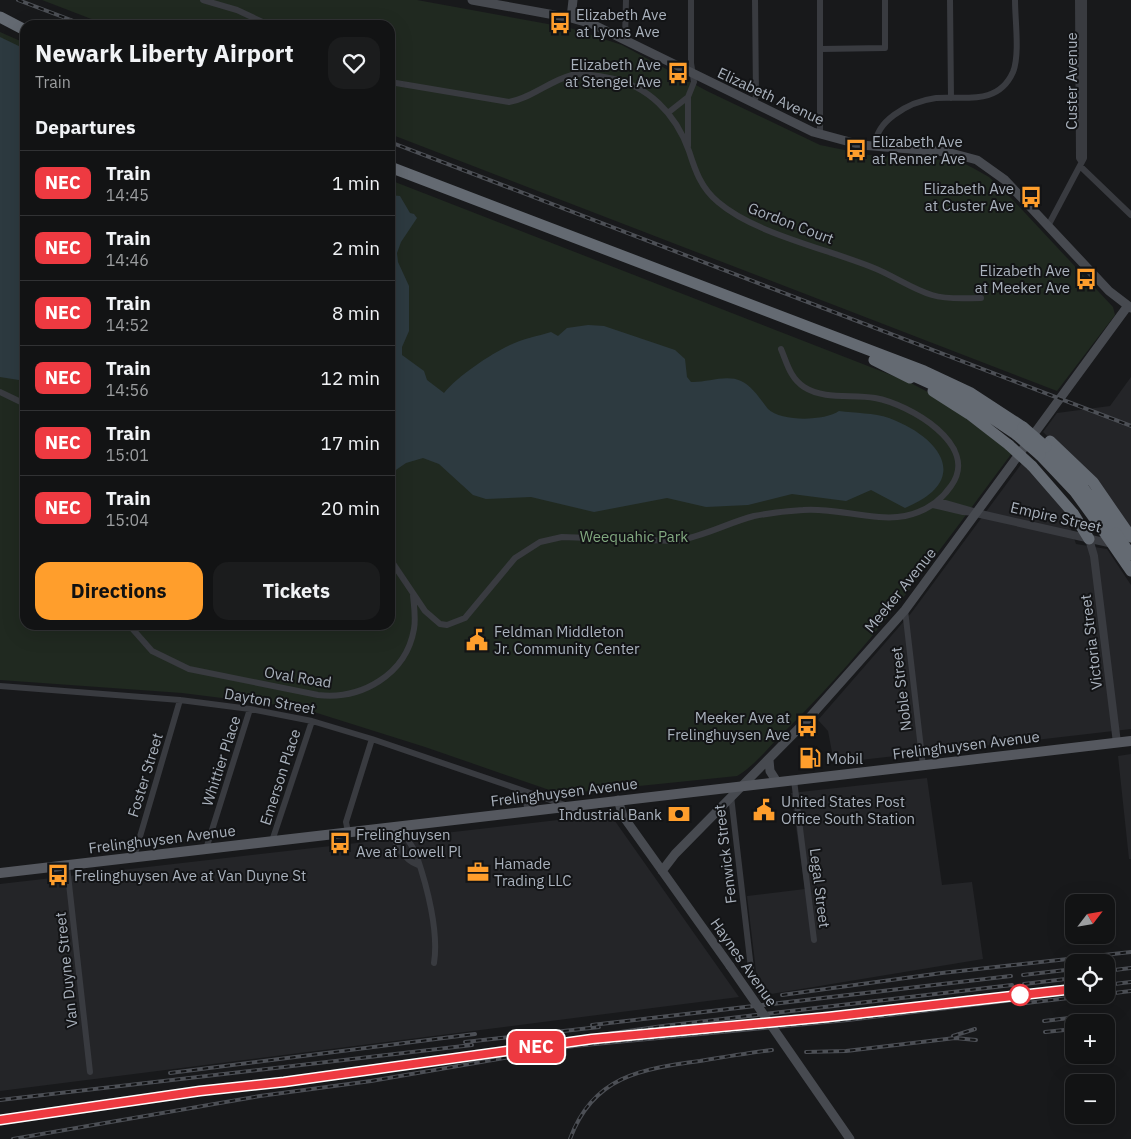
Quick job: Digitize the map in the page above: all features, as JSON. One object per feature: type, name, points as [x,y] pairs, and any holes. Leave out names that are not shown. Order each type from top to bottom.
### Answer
[{"type":"highway","points":[[0,18],[20,28]]},
{"type":"highway","points":[[0,26],[20,36]]},
{"type":"highway","points":[[395,169],[908,365],[971,393],[1022,428],[1093,482],[1131,537]]},
{"type":"highway","points":[[395,177],[874,360],[953,393],[987,413],[1022,428],[1045,447],[1082,486],[1131,555]]},
{"type":"highway","points":[[874,360],[916,381],[951,402],[1009,445],[1032,466],[1073,513],[1089,539]]},
{"type":"highway","points":[[1045,447],[1131,571]]},
{"type":"main road","name":"Elizabeth Avenue","points":[[472,0],[506,3],[592,24],[820,135],[874,146],[946,151],[977,160],[1005,180],[1106,289],[1130,306]]},
{"type":"main road","points":[[571,18],[574,0]]},
{"type":"main road","name":"Meeker Avenue","points":[[743,786],[862,659],[904,610],[1130,306]]},
{"type":"main road","name":"Frelinghuysen Avenue","points":[[0,873],[618,800],[730,793],[743,786],[1131,741]]},
{"type":"main road","points":[[769,760],[770,771],[777,782]]},
{"type":"main road","points":[[662,871],[730,793]]},
{"type":"main road","name":"Haynes Avenue","points":[[618,800],[624,816],[850,1139]]},
{"type":"street","points":[[203,0],[237,10],[258,20]]},
{"type":"street","points":[[625,39],[626,0]]},
{"type":"street","points":[[688,150],[688,97],[694,82],[691,0]]},
{"type":"street","points":[[753,104],[756,96],[755,0]]},
{"type":"street","points":[[820,0],[820,135]]},
{"type":"street","points":[[820,49],[885,48],[885,0]]},
{"type":"street","points":[[950,0],[951,98]]},
{"type":"street","points":[[874,146],[882,126],[903,109],[930,99],[976,99],[987,96],[1006,84],[1015,62],[1015,0]]},
{"type":"street","name":"Custer Avenue","points":[[1078,0],[1080,164]]},
{"type":"street","name":"Custer Avenue","points":[[1048,226],[1084,158],[1084,0]]},
{"type":"street","name":"Gordon Court","points":[[395,83],[509,102],[524,98],[573,74],[610,78],[639,88],[669,112],[681,132],[698,178],[708,192],[718,202],[746,222],[875,268],[933,295],[981,298]]},
{"type":"street","points":[[669,112],[688,97]]},
{"type":"street","points":[[1080,164],[1131,215]]},
{"type":"street","points":[[395,567],[412,594],[432,618],[440,624],[446,625],[465,618],[515,558],[527,548],[547,540],[569,537],[675,541],[691,539],[754,516],[826,509],[893,517],[921,511],[936,503],[956,478],[960,467],[956,454],[946,438],[923,419],[891,403],[876,398],[819,393],[804,387],[791,374],[782,349]]},
{"type":"street","points":[[0,392],[20,402]]},
{"type":"street","points":[[936,503],[966,508],[976,513]]},
{"type":"street","name":"Empire Street","points":[[976,513],[1131,548]]},
{"type":"street","name":"Victoria Street","points":[[1089,539],[1094,556],[1117,743]]},
{"type":"street","name":"Oval Road","points":[[133,630],[152,652],[189,669],[318,695],[338,696],[355,693],[371,686],[386,676],[398,664],[409,645],[414,628],[412,594]]},
{"type":"street","name":"Noble Street","points":[[904,610],[923,766]]},
{"type":"street","name":"Dayton Street","points":[[0,686],[180,700],[250,709],[312,720],[568,806]]},
{"type":"street","name":"Foster Street","points":[[134,856],[180,700]]},
{"type":"street","name":"Whittier Place","points":[[206,849],[250,709]]},
{"type":"street","name":"Emerson Place","points":[[272,841],[312,720]]},
{"type":"street","points":[[348,832],[346,822],[372,739]]},
{"type":"street","name":"Legal Street","points":[[794,780],[814,940]]},
{"type":"street","points":[[524,792],[528,812]]},
{"type":"street","name":"Fenwick Street","points":[[730,793],[752,977]]},
{"type":"street","points":[[402,826],[403,835],[417,856],[418,865],[425,880],[436,949],[434,963]]},
{"type":"street","points":[[391,827],[392,836],[410,862],[418,865]]},
{"type":"street","name":"Van Duyne Street","points":[[67,866],[90,1072]]},
{"type":"shaded area","points":[[0,37],[20,47],[20,380],[0,377]]},
{"type":"shaded area","points":[[395,196],[400,196],[410,213],[414,214],[417,218],[401,242],[397,253],[398,262],[409,286],[409,331],[402,347],[402,355],[424,371],[427,380],[444,393],[474,366],[515,343],[551,332],[558,336],[567,328],[588,325],[604,326],[675,350],[685,359],[687,377],[691,382],[729,378],[745,383],[768,409],[783,416],[803,419],[824,417],[839,411],[889,418],[923,436],[934,447],[942,460],[943,472],[938,485],[926,497],[905,508],[871,490],[846,501],[792,494],[748,505],[706,507],[667,498],[594,512],[531,497],[486,499],[473,495],[439,464],[423,458],[406,463],[395,471]]},
{"type":"shaded area","points":[[1131,377],[1131,537],[1089,476],[1043,432],[1057,413],[1110,406]]},
{"type":"shaded area","points":[[1022,463],[1065,512],[1076,544],[1107,549],[1131,585],[1131,729],[834,763],[828,731],[818,720],[912,612]]},
{"type":"shaded area","points":[[1131,754],[1131,859],[1129,859],[1118,756]]},
{"type":"shaded area","points":[[927,778],[942,885],[972,882],[983,959],[759,996],[747,896],[805,889],[791,793]]},
{"type":"shaded area","points":[[610,814],[739,997],[0,1091],[0,884]]},
{"type":"green space","points":[[42,0],[417,0],[570,28],[622,45],[707,91],[820,145],[869,155],[944,160],[963,163],[973,168],[989,177],[1011,198],[1113,307],[1115,315],[1057,391],[395,136],[395,20],[94,20]]},
{"type":"green space","name":"Weequahic Park","points":[[0,32],[20,41],[20,630],[395,630],[395,182],[909,382],[939,398],[1012,453],[904,597],[875,632],[816,700],[756,761],[737,776],[561,794],[425,747],[317,713],[285,706],[182,693],[0,680]]},
{"type":"railway","points":[[18,0],[71,20]]},
{"type":"railway","points":[[395,144],[1131,426]]},
{"type":"railway","points":[[782,995],[942,973],[1131,952]]},
{"type":"railway","points":[[1115,970],[1131,968]]},
{"type":"railway","points":[[1023,975],[1065,970]]},
{"type":"railway","points":[[592,1025],[1011,976]]},
{"type":"railway","points":[[1024,984],[1065,979]]},
{"type":"railway","points":[[1115,984],[1131,982]]},
{"type":"railway","points":[[0,1120],[663,1026],[1012,985]]},
{"type":"railway","points":[[1025,995],[1065,990]]},
{"type":"railway","points":[[1115,993],[1131,991]]},
{"type":"railway","points":[[1026,1003],[1065,998]]},
{"type":"railway","points":[[13,1139],[260,1096],[371,1081],[574,1046],[848,1020],[1014,1000]]},
{"type":"railway","points":[[1044,1021],[1065,1018]]},
{"type":"railway","points":[[465,1042],[599,1027]]},
{"type":"railway","points":[[953,1036],[975,1029]]},
{"type":"railway","points":[[1045,1032],[1065,1030]]},
{"type":"railway","points":[[170,1073],[475,1034]]},
{"type":"railway","points":[[806,1052],[846,1051],[955,1038],[976,1040]]},
{"type":"railway","points":[[0,1100],[472,1045]]},
{"type":"railway","points":[[570,1139],[580,1118],[592,1101],[621,1079],[678,1064],[772,1050]]},
{"type":"train","name":"NEC","points":[[0,1120],[200,1091],[284,1082],[592,1039],[828,1017],[1065,990]]},
{"type":"place","name":"Elizabeth Ave at Lyons Ave","points":[[560,23]]},
{"type":"place","name":"Elizabeth Ave at Stengel Ave","points":[[678,73]]},
{"type":"place","name":"Elizabeth Ave at Renner Ave","points":[[856,150]]},
{"type":"place","name":"Elizabeth Ave at Custer Ave","points":[[1031,197]]},
{"type":"place","name":"Elizabeth Ave at Meeker Ave","points":[[1086,279]]},
{"type":"place","name":"Feldman Middleton Jr. Community Center","points":[[477,640]]},
{"type":"place","name":"Meeker Ave at Frelinghuysen Ave","points":[[807,726]]},
{"type":"place","name":"Mobil","points":[[810,758]]},
{"type":"place","name":"United States Post Office South Station","points":[[764,810]]},
{"type":"place","name":"Industrial Bank","points":[[679,814]]},
{"type":"place","name":"Frelinghuysen Ave at Lowell Pl","points":[[340,843]]},
{"type":"place","name":"Hamade Trading LLC","points":[[478,872]]},
{"type":"place","name":"Frelinghuysen Ave at Van Duyne St","points":[[58,875]]}]
